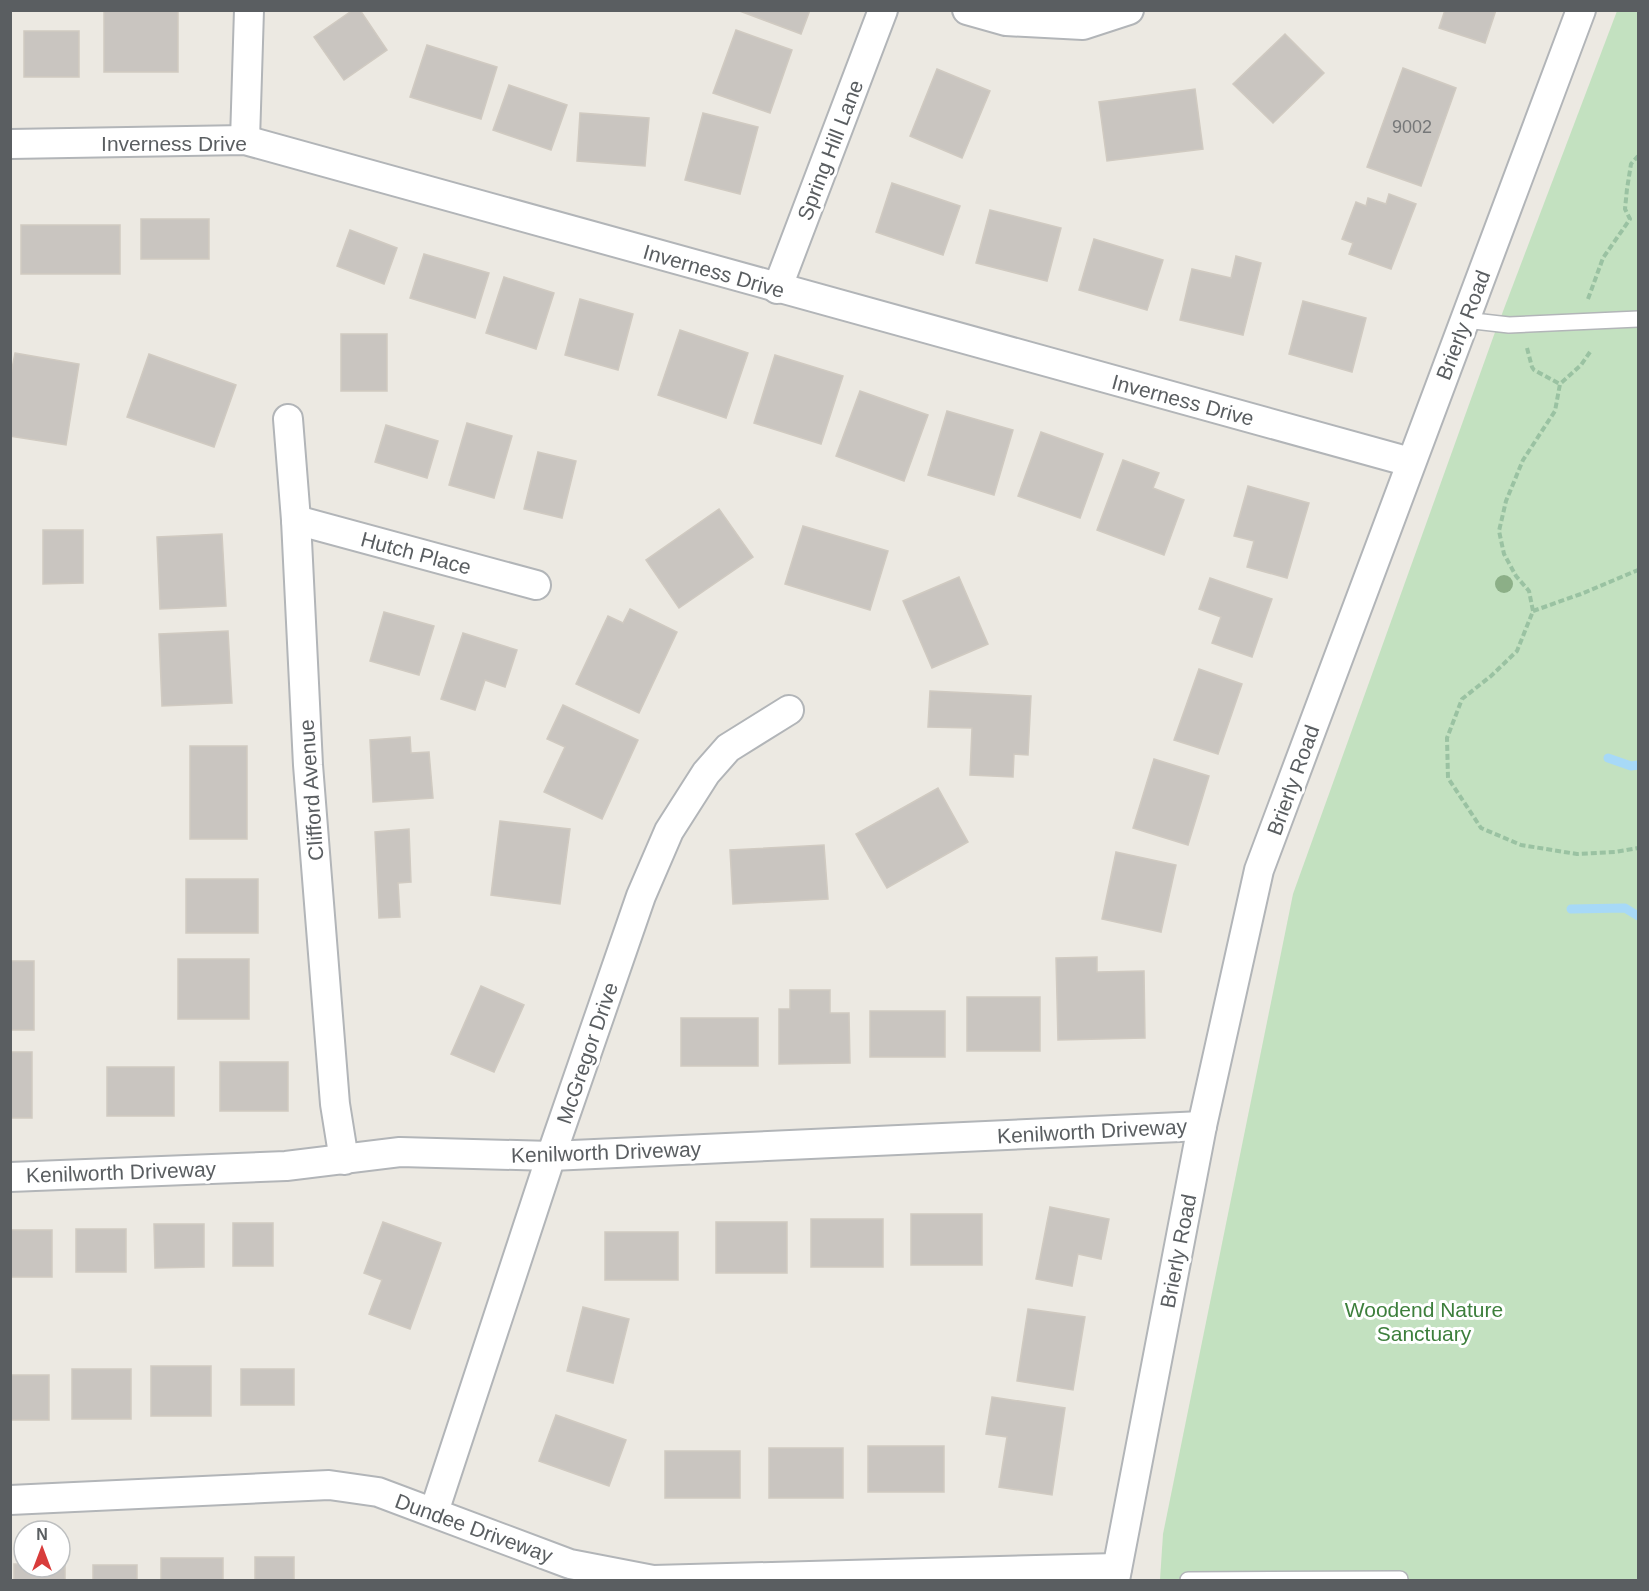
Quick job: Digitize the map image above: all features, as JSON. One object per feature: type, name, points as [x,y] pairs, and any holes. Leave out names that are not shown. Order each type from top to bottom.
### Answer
[{"type":"street","points":[[246,140],[249,10]]},
{"type":"street","name":"Spring Hill Lane","points":[[777,289],[883,10]]},
{"type":"street","points":[[967,10],[1006,21],[1083,25],[1129,10]]},
{"type":"street","name":"Brierly Road","points":[[1116,1574],[1202,1126],[1259,870],[1581,10]]},
{"type":"street","name":"Inverness Drive","points":[[10,144],[246,140],[777,289],[1410,462]]},
{"type":"street","name":"Clifford Avenue","points":[[288,419],[296,520],[308,765],[335,1104],[344,1160]]},
{"type":"street","name":"Hutch Place","points":[[296,520],[536,585]]},
{"type":"street","name":"McGregor Drive","points":[[434,1512],[551,1156],[641,896],[669,831],[706,773],[728,748],[789,710]]},
{"type":"street","name":"Kenilworth Driveway","points":[[10,1176],[286,1166],[400,1152],[551,1156],[1202,1126]]},
{"type":"street","name":"Dundee Driveway","points":[[10,1500],[329,1485],[378,1492],[570,1564],[653,1580],[1116,1574]]},
{"type":"lane","points":[[1465,320],[1509,325],[1638,319]]},
{"type":"lane","points":[[1188,1581],[1400,1579]]},
{"type":"path","points":[[1587,299],[1603,258],[1630,219],[1625,209],[1627,189],[1631,164],[1638,156]]},
{"type":"path","points":[[1526,346],[1532,367],[1560,384]]},
{"type":"path","points":[[1590,352],[1581,365],[1560,384],[1555,411],[1523,460],[1506,501],[1499,531],[1504,554],[1516,576],[1529,591],[1533,611],[1517,651],[1462,699],[1447,738],[1448,778],[1481,828],[1521,845],[1577,854],[1616,852],[1638,848]]},
{"type":"path","points":[[1533,611],[1638,570]]},
{"type":"green space","name":"Woodend Nature Sanctuary","points":[[1617,11],[1638,11],[1638,1580],[1160,1580],[1163,1534],[1293,894],[1494,335]]},
{"type":"building","points":[[104,10],[178,10],[178,72],[104,72]]},
{"type":"building","points":[[353,10],[360,10],[387,50],[344,80],[314,37]]},
{"type":"building","points":[[737,10],[810,10],[801,34]]},
{"type":"building","points":[[1445,10],[1496,10],[1485,43],[1439,28]]},
{"type":"building","points":[[736,30],[792,50],[770,113],[713,93]]},
{"type":"building","points":[[24,31],[79,31],[79,77],[24,77]]},
{"type":"building","points":[[1285,34],[1324,73],[1273,123],[1233,84]]},
{"type":"building","points":[[427,45],[497,67],[481,119],[410,97]]},
{"type":"building","points":[[1403,68],[1456,88],[1421,186],[1367,167]]},
{"type":"building","points":[[937,69],[990,91],[962,158],[910,136]]},
{"type":"building","points":[[509,85],[567,105],[551,150],[493,130]]},
{"type":"building","points":[[1195,89],[1203,149],[1107,161],[1099,102]]},
{"type":"building","points":[[580,113],[649,118],[645,166],[577,161]]},
{"type":"building","points":[[703,113],[758,127],[740,194],[685,180]]},
{"type":"building","points":[[892,183],[960,206],[943,255],[876,232]]},
{"type":"building","points":[[1389,194],[1416,204],[1391,269],[1349,254],[1353,243],[1342,239],[1356,202],[1366,206],[1368,198],[1386,204]]},
{"type":"building","points":[[990,210],[1061,228],[1047,281],[976,263]]},
{"type":"building","points":[[141,219],[209,219],[209,259],[141,259]]},
{"type":"building","points":[[21,225],[120,225],[120,274],[21,274]]},
{"type":"building","points":[[350,230],[397,248],[384,284],[337,266]]},
{"type":"building","points":[[1094,239],[1163,260],[1147,310],[1079,290]]},
{"type":"building","points":[[424,254],[489,273],[475,318],[410,298]]},
{"type":"building","points":[[1236,256],[1261,263],[1243,335],[1180,320],[1192,269],[1231,278]]},
{"type":"building","points":[[504,277],[554,293],[536,349],[486,333]]},
{"type":"building","points":[[580,299],[633,314],[618,370],[565,355]]},
{"type":"building","points":[[1303,301],[1366,318],[1352,372],[1289,354]]},
{"type":"building","points":[[680,330],[748,353],[726,418],[658,395]]},
{"type":"building","points":[[341,334],[387,334],[387,391],[341,391]]},
{"type":"building","points":[[15,353],[79,364],[66,445],[10,436],[10,379]]},
{"type":"building","points":[[149,354],[236,385],[214,447],[127,417]]},
{"type":"building","points":[[775,355],[843,376],[821,444],[754,423]]},
{"type":"building","points":[[860,391],[928,415],[904,481],[836,456]]},
{"type":"building","points":[[947,411],[1013,430],[994,495],[928,475]]},
{"type":"building","points":[[467,423],[512,436],[494,498],[449,485]]},
{"type":"building","points":[[386,425],[438,441],[427,478],[375,462]]},
{"type":"building","points":[[1041,432],[1103,454],[1080,518],[1018,496]]},
{"type":"building","points":[[538,452],[576,461],[562,518],[524,509]]},
{"type":"building","points":[[1123,460],[1159,473],[1153,488],[1184,500],[1164,555],[1097,530]]},
{"type":"building","points":[[1248,486],[1309,503],[1287,578],[1247,567],[1254,541],[1234,536]]},
{"type":"building","points":[[719,509],[753,557],[679,608],[646,560]]},
{"type":"building","points":[[803,526],[888,551],[870,610],[785,584]]},
{"type":"building","points":[[43,530],[83,530],[83,583],[43,584]]},
{"type":"building","points":[[222,534],[226,606],[160,609],[157,537]]},
{"type":"building","points":[[959,577],[988,644],[932,668],[903,601]]},
{"type":"building","points":[[1210,578],[1272,599],[1252,657],[1212,643],[1221,617],[1199,609]]},
{"type":"building","points":[[630,609],[677,632],[639,713],[576,684],[608,616],[623,623]]},
{"type":"building","points":[[384,612],[434,626],[419,675],[370,661]]},
{"type":"building","points":[[228,631],[232,703],[162,706],[159,634]]},
{"type":"building","points":[[463,633],[517,650],[505,687],[485,680],[475,710],[441,699]]},
{"type":"building","points":[[1199,669],[1242,684],[1218,754],[1174,740]]},
{"type":"building","points":[[930,691],[1031,696],[1028,755],[1014,754],[1013,777],[970,775],[972,728],[928,727]]},
{"type":"building","points":[[563,705],[638,740],[602,819],[544,792],[565,747],[547,739]]},
{"type":"building","points":[[410,737],[411,753],[429,752],[433,798],[373,802],[370,740]]},
{"type":"building","points":[[190,746],[247,746],[247,839],[190,839]]},
{"type":"building","points":[[1154,759],[1209,776],[1188,845],[1133,828]]},
{"type":"building","points":[[938,788],[968,842],[887,888],[856,834]]},
{"type":"building","points":[[500,821],[570,829],[560,904],[491,895]]},
{"type":"building","points":[[409,829],[411,882],[398,883],[400,917],[379,918],[375,832]]},
{"type":"building","points":[[824,845],[828,899],[733,904],[730,850]]},
{"type":"building","points":[[1116,852],[1176,865],[1161,932],[1102,919]]},
{"type":"building","points":[[186,879],[258,879],[258,933],[186,933]]},
{"type":"building","points":[[1097,957],[1097,972],[1144,971],[1145,1038],[1058,1040],[1056,958]]},
{"type":"building","points":[[178,959],[249,959],[249,1019],[178,1019]]},
{"type":"building","points":[[10,961],[34,961],[34,1030],[10,1030]]},
{"type":"building","points":[[481,986],[524,1005],[494,1072],[451,1054]]},
{"type":"building","points":[[790,990],[830,990],[830,1013],[849,1013],[850,1063],[779,1064],[779,1009],[790,1009]]},
{"type":"building","points":[[967,997],[1040,997],[1040,1051],[967,1051]]},
{"type":"building","points":[[870,1011],[945,1011],[945,1057],[870,1057]]},
{"type":"building","points":[[681,1018],[758,1018],[758,1066],[681,1066]]},
{"type":"building","points":[[10,1052],[32,1052],[32,1118],[10,1118]]},
{"type":"building","points":[[220,1062],[288,1062],[288,1111],[220,1111]]},
{"type":"building","points":[[107,1067],[174,1067],[174,1116],[107,1116]]},
{"type":"building","points":[[1050,1207],[1109,1219],[1101,1259],[1078,1254],[1072,1286],[1036,1279]]},
{"type":"building","points":[[911,1214],[982,1214],[982,1265],[911,1265]]},
{"type":"building","points":[[811,1219],[883,1219],[883,1267],[811,1267]]},
{"type":"building","points":[[383,1222],[441,1243],[410,1329],[369,1314],[382,1280],[364,1273]]},
{"type":"building","points":[[716,1222],[787,1222],[787,1273],[716,1273]]},
{"type":"building","points":[[233,1223],[273,1223],[273,1266],[233,1266]]},
{"type":"building","points":[[154,1224],[204,1224],[204,1267],[155,1268]]},
{"type":"building","points":[[76,1229],[126,1229],[126,1272],[76,1272]]},
{"type":"building","points":[[10,1230],[52,1230],[52,1277],[10,1277]]},
{"type":"building","points":[[605,1232],[678,1232],[678,1280],[605,1280]]},
{"type":"building","points":[[583,1307],[629,1319],[613,1383],[567,1371]]},
{"type":"building","points":[[1028,1309],[1085,1317],[1073,1390],[1017,1381]]},
{"type":"building","points":[[151,1366],[211,1366],[211,1416],[151,1416]]},
{"type":"building","points":[[72,1369],[131,1369],[131,1419],[72,1419]]},
{"type":"building","points":[[241,1369],[294,1369],[294,1405],[241,1405]]},
{"type":"building","points":[[10,1375],[49,1375],[49,1420],[10,1420]]},
{"type":"building","points":[[992,1397],[1065,1408],[1052,1495],[999,1487],[1007,1437],[986,1434]]},
{"type":"building","points":[[556,1415],[626,1440],[609,1486],[539,1461]]},
{"type":"building","points":[[868,1446],[944,1446],[944,1492],[868,1492]]},
{"type":"building","points":[[769,1448],[843,1448],[843,1498],[769,1498]]},
{"type":"building","points":[[665,1451],[740,1451],[740,1498],[665,1498]]},
{"type":"building","points":[[255,1557],[294,1557],[294,1580],[255,1580]]},
{"type":"building","points":[[161,1558],[223,1558],[223,1580],[161,1580]]},
{"type":"building","points":[[93,1565],[137,1565],[137,1580],[93,1580]]},
{"type":"building","points":[[14,1579],[65,1579],[65,1580]]},
{"type":"waterway","points":[[1608,758],[1631,766],[1638,765]]},
{"type":"waterway","points":[[1571,909],[1625,908],[1638,916]]}]
